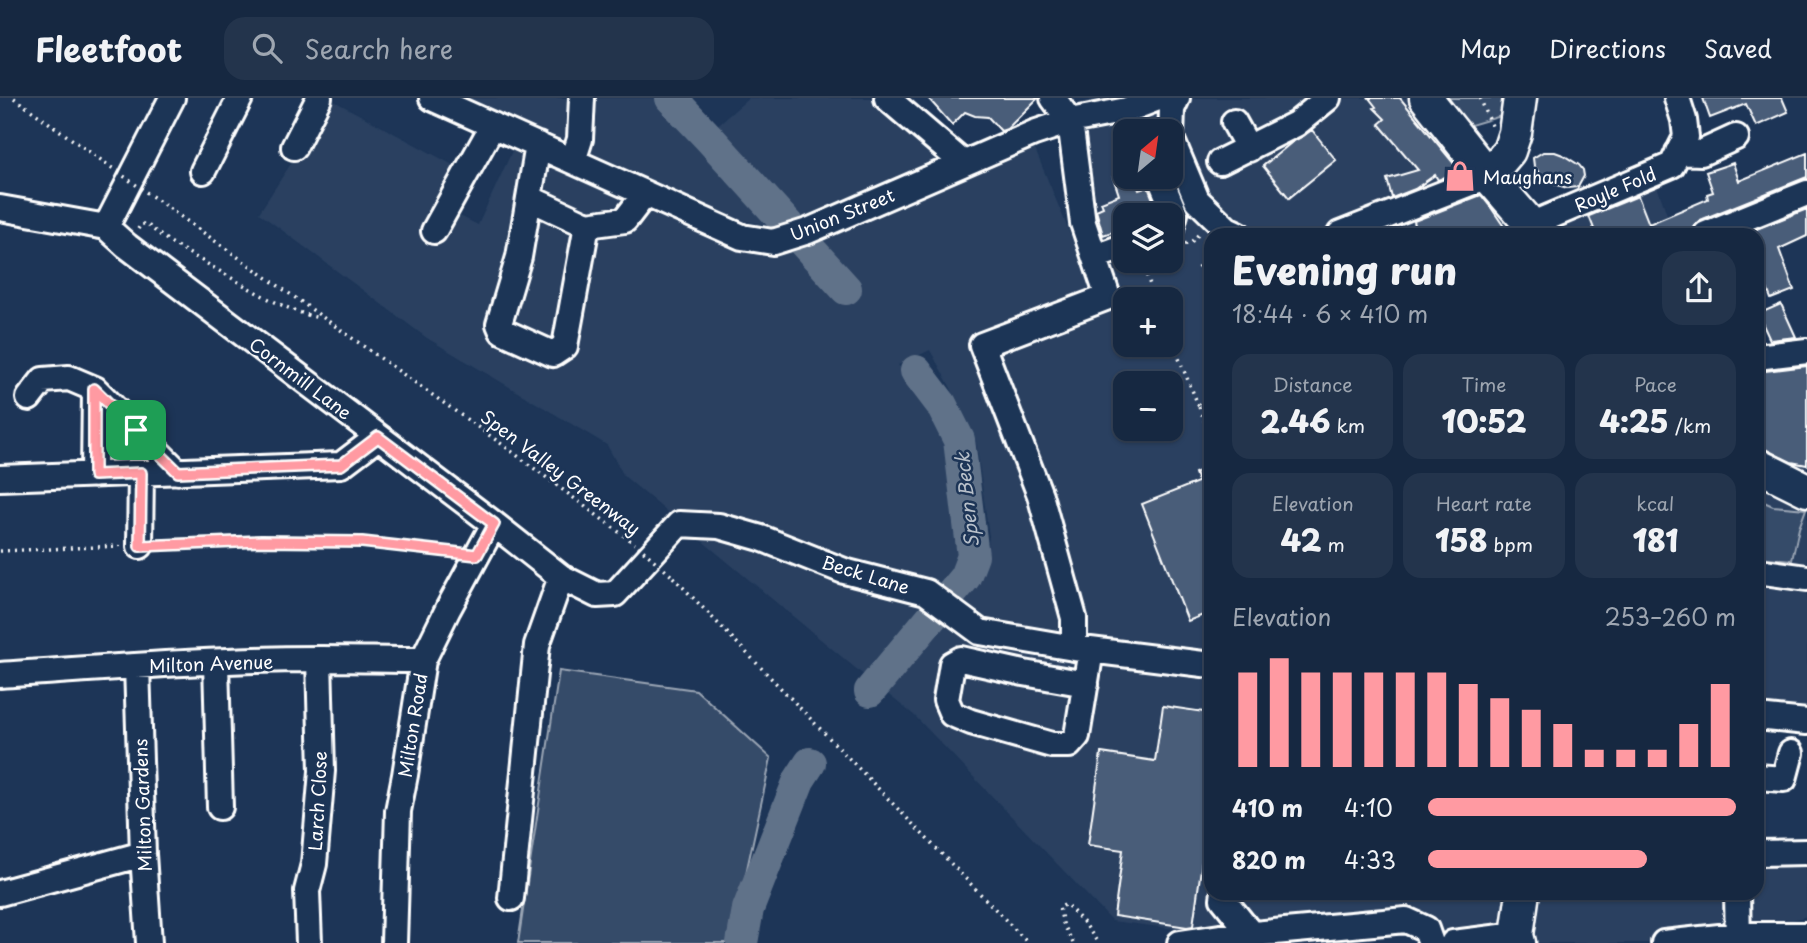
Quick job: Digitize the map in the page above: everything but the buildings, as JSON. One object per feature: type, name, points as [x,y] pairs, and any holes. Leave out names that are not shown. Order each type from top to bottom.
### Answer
[{"type":"main road","points":[[1426,98],[1532,228]]},
{"type":"main road","points":[[1488,176],[1509,151],[1515,133],[1520,98]]},
{"type":"main road","points":[[1764,468],[1807,490]]},
{"type":"main road","points":[[1518,939],[1522,900]]},
{"type":"street","points":[[0,208],[106,227],[172,98]]},
{"type":"street","points":[[203,171],[240,98]]},
{"type":"street","points":[[294,146],[319,98]]},
{"type":"street","name":"Union Street","points":[[432,98],[742,237],[773,242],[808,231],[1034,133],[1070,121],[1127,110],[1158,98]]},
{"type":"street","points":[[573,161],[580,138],[582,98]]},
{"type":"street","points":[[887,98],[963,163]]},
{"type":"street","points":[[1053,98],[1070,121],[1083,223],[1108,297],[982,345],[1041,495],[1083,649],[1085,691],[1077,736],[1069,745],[1052,745],[961,718],[952,714],[946,700],[952,664],[961,659],[1024,673],[1085,691]]},
{"type":"street","points":[[1172,119],[1172,108],[1177,98]]},
{"type":"street","points":[[1220,162],[1296,124],[1328,98]]},
{"type":"street","points":[[1676,98],[1684,120],[1682,145],[1701,153],[1736,137]]},
{"type":"street","points":[[1127,110],[1153,119]]},
{"type":"street","points":[[1234,122],[1249,149]]},
{"type":"street","points":[[434,231],[493,125]]},
{"type":"street","points":[[538,145],[519,257],[499,324],[502,331],[554,354],[565,346],[587,225]]},
{"type":"street","name":"Royle Fold","points":[[1538,228],[1672,165],[1682,145]]},
{"type":"street","points":[[1183,176],[1197,200],[1226,228]]},
{"type":"street","points":[[1355,228],[1488,176]]},
{"type":"street","points":[[529,198],[587,225],[625,220],[645,194]]},
{"type":"street","points":[[1721,228],[1806,195]]},
{"type":"street","name":"Cornmill Lane","points":[[106,227],[127,246],[561,577],[597,595],[615,594],[679,524]]},
{"type":"street","points":[[1095,257],[1113,256]]},
{"type":"street","points":[[1764,356],[1807,351]]},
{"type":"street","points":[[29,398],[43,380],[69,378],[94,389],[178,472]]},
{"type":"street","points":[[94,389],[94,475]]},
{"type":"street","points":[[0,478],[341,465],[378,437]]},
{"type":"street","points":[[140,546],[141,473]]},
{"type":"street","name":"Milton Road","points":[[394,943],[398,811],[423,660],[494,524]]},
{"type":"street","name":"Beck Lane","points":[[679,524],[719,526],[761,538],[844,571],[926,592],[980,632],[1083,649],[1204,664]]},
{"type":"street","points":[[1764,571],[1805,570]]},
{"type":"street","points":[[511,898],[537,645],[561,577]]},
{"type":"street","name":"Milton Avenue","points":[[0,676],[137,666],[319,659],[423,660]]},
{"type":"street","name":"Larch Close","points":[[309,943],[307,891],[314,864],[322,771],[319,659]]},
{"type":"street","points":[[216,663],[220,807]]},
{"type":"street","name":"Milton Gardens","points":[[137,666],[142,853],[149,943]]},
{"type":"street","points":[[1764,718],[1807,722]]},
{"type":"street","points":[[1764,778],[1784,779],[1791,753]]},
{"type":"street","points":[[1764,853],[1807,852]]},
{"type":"street","points":[[0,893],[142,853]]},
{"type":"street","points":[[1224,900],[1252,935]]},
{"type":"street","points":[[1737,900],[1738,939]]},
{"type":"street","points":[[1180,943],[1406,920],[1426,929],[1431,943]]},
{"type":"street","points":[[1664,943],[1807,935]]},
{"type":"street","points":[[1453,943],[1518,939]]},
{"type":"path","name":"Spen Valley Greenway","points":[[14,98],[503,445],[638,546],[673,577],[810,716],[1028,943]]},
{"type":"path","points":[[1206,228],[1216,218]]},
{"type":"path","points":[[127,246],[141,224],[147,225],[160,236],[249,288],[306,315],[322,318]]},
{"type":"path","points":[[1183,239],[1192,241],[1204,230]]},
{"type":"path","points":[[1198,266],[1204,276]]},
{"type":"path","points":[[1178,357],[1204,420]]},
{"type":"path","points":[[1199,407],[1204,405]]},
{"type":"path","points":[[0,551],[261,541],[362,542],[477,555]]},
{"type":"path","points":[[1073,943],[1059,908],[1066,904],[1098,943]]},
{"type":"shaded area","points":[[468,98],[657,98],[711,156],[699,141],[749,98],[871,98],[936,156],[951,182],[1034,147],[1091,284],[1070,121],[1158,98],[1437,98],[1543,224],[1654,178],[1672,228],[1204,228],[1204,900],[1764,900],[1764,853],[1805,852],[1807,916],[1739,935],[1738,943],[1431,943],[1426,929],[1201,932],[1112,921],[914,715],[624,476],[607,445],[427,338],[259,213],[332,100],[453,165],[435,204],[478,225],[514,147],[732,248],[775,256],[784,252],[772,226],[734,219]],"holes":[[[930,350],[976,441],[989,536],[987,560],[961,601],[979,630],[931,596],[968,550],[944,418],[898,365]]]},
{"type":"shaded area","points":[[1445,98],[1506,98],[1508,114],[1471,125],[1457,114]]},
{"type":"shaded area","points":[[1764,414],[1807,434],[1807,722],[1764,718]]},
{"type":"shaded area","points":[[1764,502],[1773,506],[1806,509],[1792,560],[1764,558]]},
{"type":"shaded area","points":[[559,671],[696,690],[771,758],[731,943],[518,943]]},
{"type":"waterway","name":"Spen Beck","points":[[671,98],[846,289]]},
{"type":"waterway","name":"Spen Beck","points":[[870,691],[965,577],[973,556],[959,440],[941,404],[916,371]]},
{"type":"waterway","name":"Spen Beck","points":[[742,943],[748,909],[799,780],[810,763]]},
{"type":"place","name":"Maughans","points":[[1460,176]]},
{"type":"route","points":[[94,389],[136,430],[178,472],[341,465],[378,437],[494,524],[477,555],[362,542],[261,541],[140,546],[141,473],[94,475],[94,389]]}]
